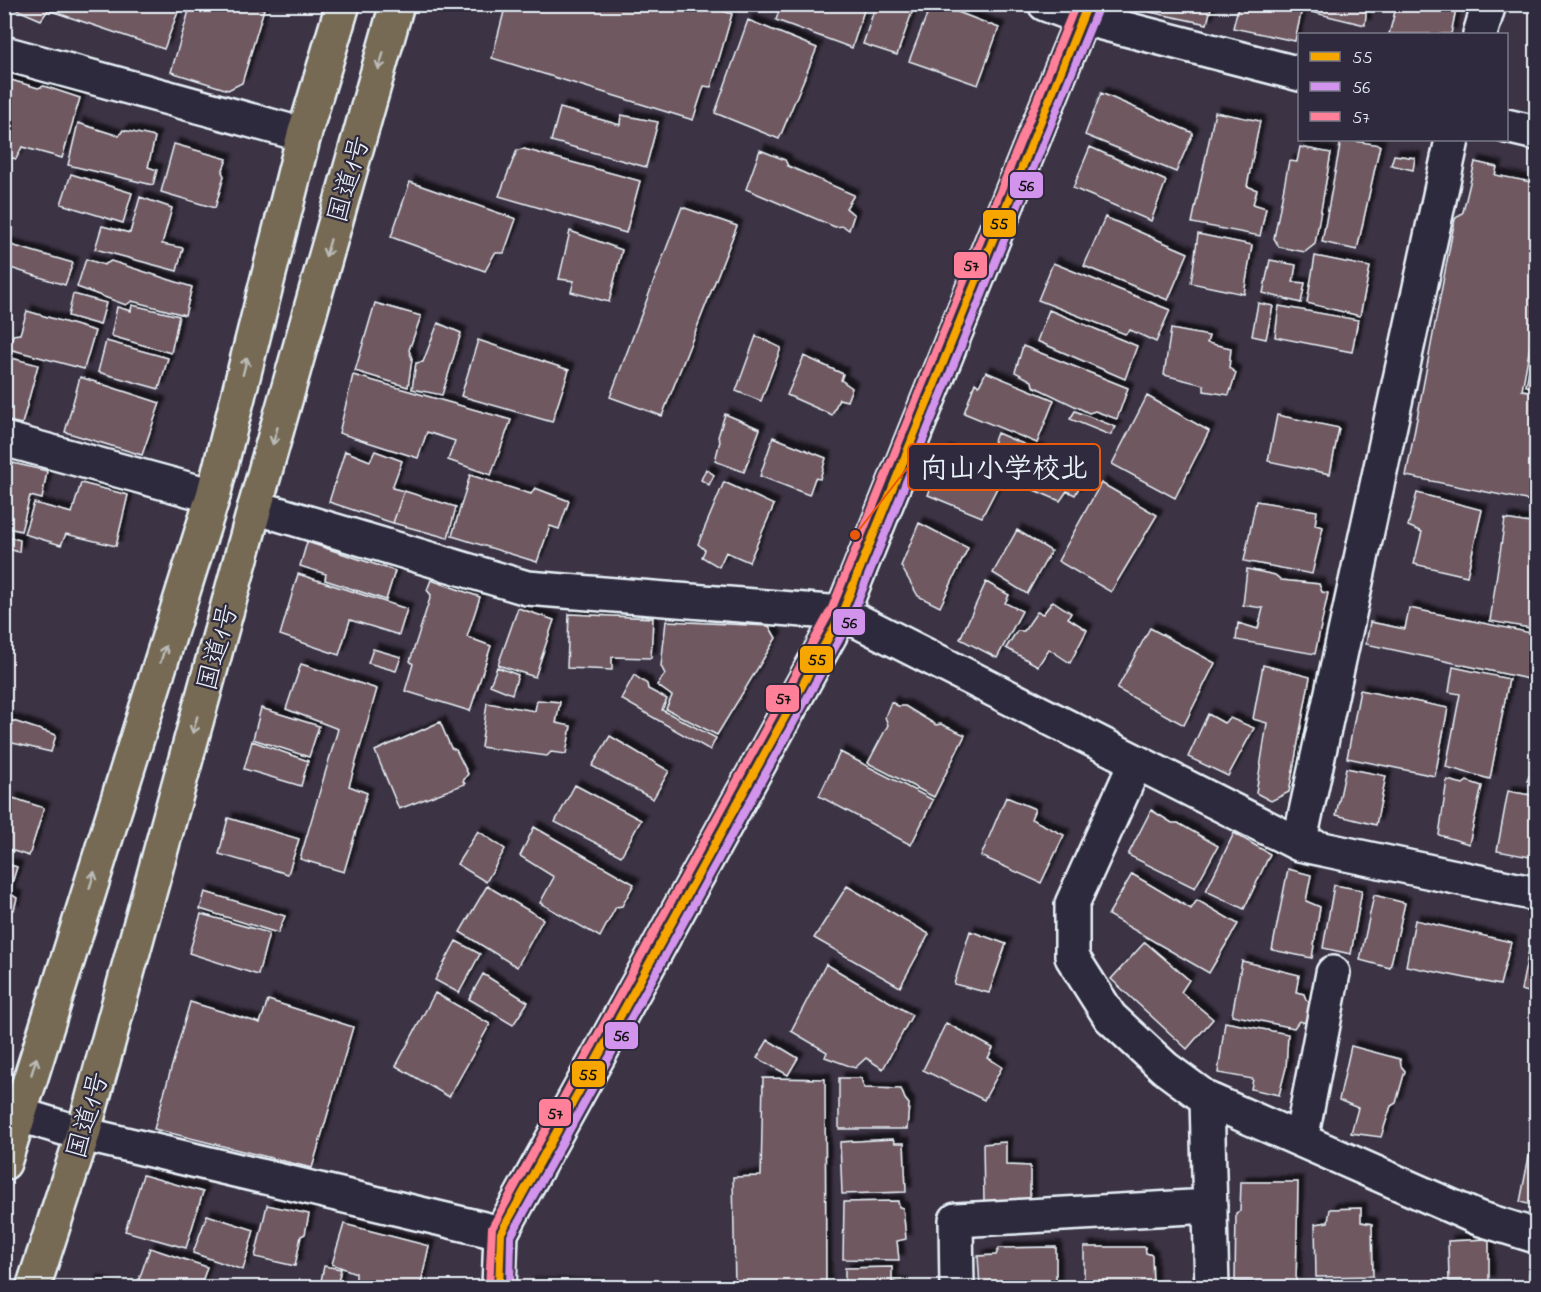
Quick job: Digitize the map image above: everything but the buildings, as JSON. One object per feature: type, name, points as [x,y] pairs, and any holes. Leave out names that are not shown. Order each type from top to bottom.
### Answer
[{"type":"highway","name":"国道1号","points":[[4,1163],[12,1112],[213,496],[304,135],[343,4]]},
{"type":"highway","name":"国道1号","points":[[33,1287],[83,1134],[255,507],[397,4]]},
{"type":"street","points":[[1045,4],[1085,11],[1298,74]]},
{"type":"street","points":[[1480,33],[1489,4]]},
{"type":"street","points":[[500,1287],[501,1233],[842,613],[1085,11]]},
{"type":"street","points":[[4,53],[304,135]]},
{"type":"street","points":[[1508,126],[1536,133]]},
{"type":"street","points":[[1299,844],[1452,141]]},
{"type":"street","points":[[4,439],[213,496]]},
{"type":"street","points":[[255,507],[527,588],[842,613],[1299,844],[1536,894]]},
{"type":"street","points":[[1136,762],[1072,904],[1072,957],[1110,1017],[1165,1068],[1207,1099],[1478,1218],[1536,1236]]},
{"type":"street","points":[[1301,1140],[1333,973]]},
{"type":"street","points":[[1207,1099],[1212,1287]]},
{"type":"street","points":[[12,1112],[83,1134],[501,1233]]},
{"type":"street","points":[[957,1287],[956,1221],[1210,1206]]},
{"type":"transit line","name":"57","points":[[489,1288],[492,1228],[832,608],[1076,4]]},
{"type":"transit line","name":"55","points":[[499,1288],[501,1233],[842,613],[1088,4]]},
{"type":"transit line","name":"56","points":[[510,1288],[511,1236],[851,618],[1098,8]]},
{"type":"place","name":"向山小学校北","points":[[855,535]]}]
